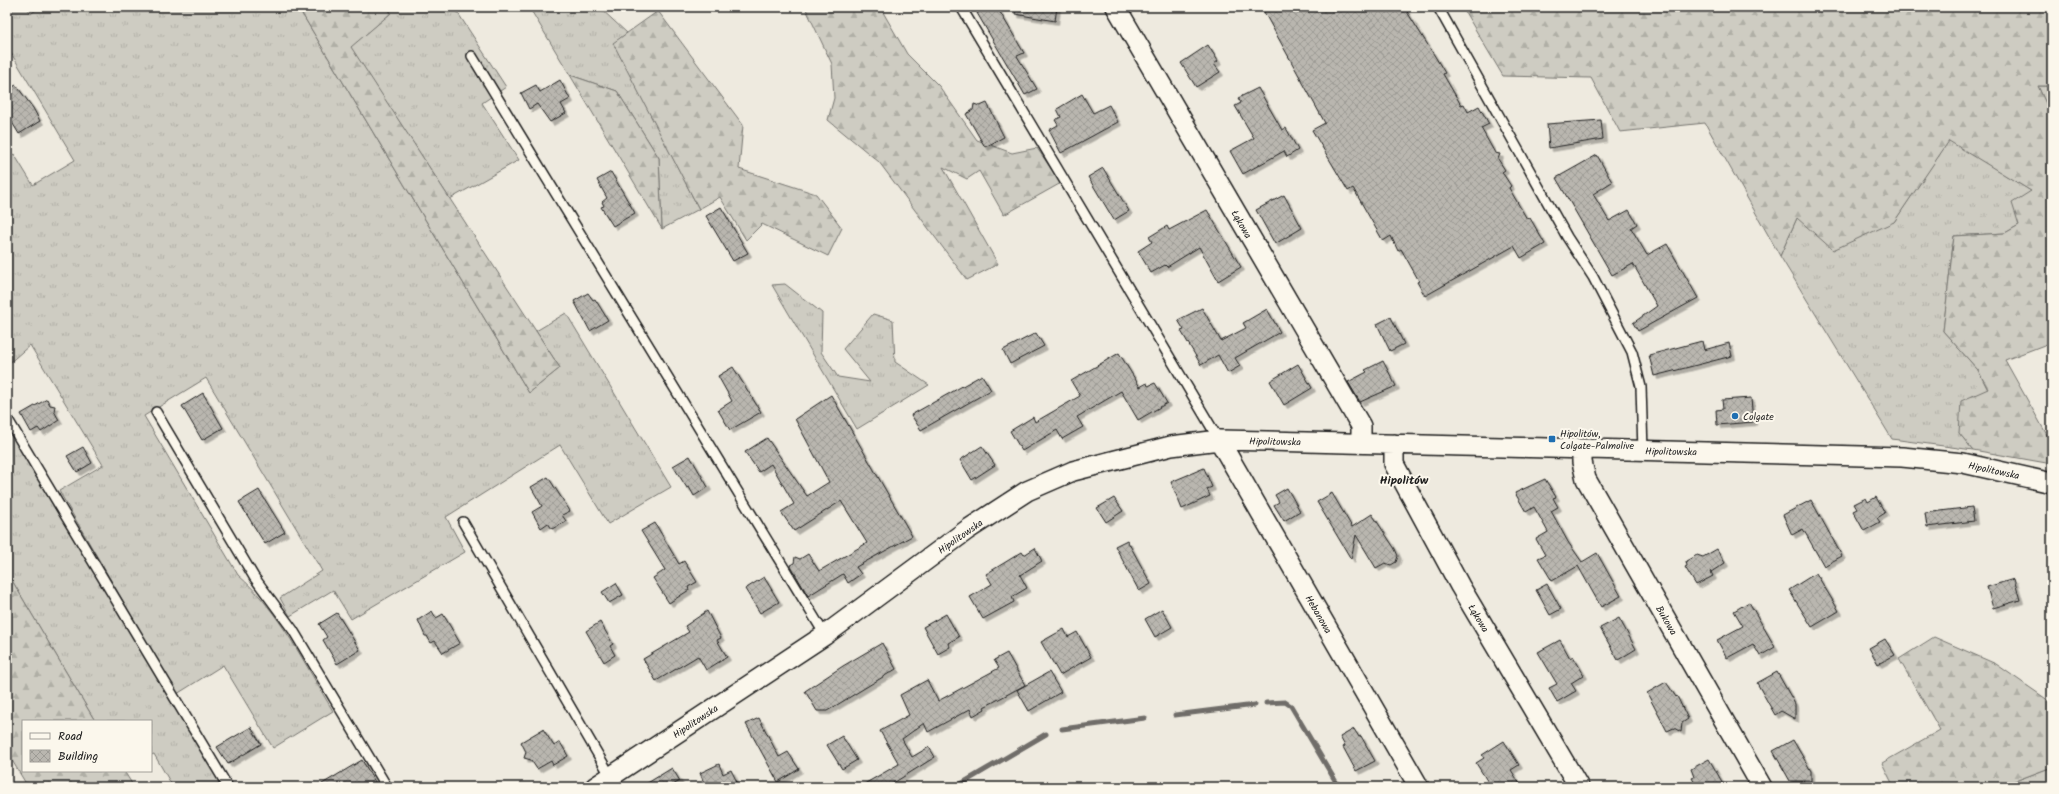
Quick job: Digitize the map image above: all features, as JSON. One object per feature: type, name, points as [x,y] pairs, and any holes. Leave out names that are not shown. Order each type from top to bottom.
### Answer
[{"type":"street","name":"Łąkowa","points":[[1116,7],[1361,426],[1361,443]]},
{"type":"street","name":"Hipolitowska","points":[[595,787],[825,635],[968,530],[1037,486],[1073,471],[1171,446],[1219,440],[1902,457],[1963,464],[2052,483]]},
{"type":"street","name":"Hebanowa","points":[[1219,440],[1419,787]]},
{"type":"street","name":"Łąkowa","points":[[1394,444],[1394,464],[1401,478],[1460,586],[1579,787]]},
{"type":"street","name":"Bukowa","points":[[1582,449],[1582,462],[1586,479],[1762,787]]},
{"type":"lane","points":[[961,7],[1219,440]]},
{"type":"lane","points":[[1438,7],[1567,238],[1593,277],[1632,352],[1641,387],[1643,451]]},
{"type":"lane","points":[[472,56],[825,635]]},
{"type":"lane","points":[[156,412],[254,577],[293,630],[387,787]]},
{"type":"lane","points":[[7,418],[228,787]]},
{"type":"lane","points":[[463,522],[611,777]]},
{"type":"green space","points":[[7,7],[27,7],[31,14],[39,7],[298,7],[529,393],[560,368],[536,331],[566,313],[671,487],[608,524],[560,445],[446,517],[465,552],[351,619],[333,590],[290,616],[280,598],[322,571],[206,378],[144,416],[238,575],[267,605],[291,639],[333,711],[273,748],[223,665],[177,694],[59,491],[103,465],[30,345],[7,365],[7,159],[14,154],[33,185],[75,160],[11,53],[7,56]]},
{"type":"green space","points":[[298,7],[387,7],[391,13],[351,47],[560,368],[529,393]]},
{"type":"green space","points":[[387,7],[454,7],[506,87],[482,103],[519,160],[450,199],[350,47],[391,13]]},
{"type":"green space","points":[[529,7],[599,7],[627,33],[614,43],[699,209],[662,229],[659,158],[617,91],[570,75]]},
{"type":"green space","points":[[805,7],[880,7],[907,54],[939,86],[977,140],[1012,153],[1037,148],[1061,183],[1004,215],[979,171],[967,179],[943,167],[998,264],[967,280],[879,162],[828,120],[834,98],[832,64]]},
{"type":"green space","points":[[1462,7],[2052,7],[2052,86],[2038,86],[2052,117],[2052,342],[2005,360],[2052,444],[2052,464],[1973,450],[1959,433],[1961,401],[1988,389],[1978,370],[1943,331],[1954,236],[2005,233],[2019,225],[2012,203],[2031,191],[1949,141],[1894,222],[1833,250],[1797,218],[1780,256],[1705,123],[1620,132],[1591,78],[1503,76]]},
{"type":"green space","points":[[658,11],[743,125],[739,169],[816,194],[842,228],[828,256],[762,224],[746,240],[720,197],[699,209],[613,43]]},
{"type":"green space","points":[[570,75],[617,91],[659,158],[662,229]]},
{"type":"green space","points":[[2038,86],[2052,86],[2052,117]]},
{"type":"green space","points":[[1949,140],[2031,191],[2019,225],[2005,233],[1954,236],[1943,331],[1978,370],[1988,390],[1959,433],[1973,450],[1892,439],[1780,256],[1797,218],[1894,222]]},
{"type":"green space","points":[[785,284],[822,313],[821,352],[838,377],[870,382],[843,349],[873,314],[893,320],[895,362],[929,385],[857,429],[772,285]]},
{"type":"green space","points":[[7,424],[224,787],[173,787],[154,754],[152,755],[152,720],[94,720],[7,572]]},
{"type":"green space","points":[[7,572],[94,720],[22,720],[22,772],[125,772],[134,787],[28,787],[7,752]]},
{"type":"green space","points":[[1934,637],[1996,664],[2052,703],[2052,767],[1999,787],[1894,787],[1882,763],[1940,730],[1899,659]]},
{"type":"green space","points":[[2052,767],[2052,787],[1999,787]]},
{"type":"building","points":[[987,7],[997,7],[1024,53],[1017,56],[1037,89],[1025,95],[977,13]]},
{"type":"building","points":[[1016,7],[1057,7],[1055,21],[1015,14]]},
{"type":"building","points":[[1272,7],[1404,7],[1445,73],[1443,74],[1461,105],[1464,104],[1468,112],[1479,106],[1489,124],[1481,128],[1495,153],[1500,154],[1498,159],[1505,170],[1502,172],[1511,186],[1509,188],[1527,219],[1530,218],[1545,244],[1521,258],[1514,246],[1425,296],[1417,282],[1419,281],[1401,249],[1398,251],[1391,236],[1383,241],[1353,188],[1348,191],[1312,130],[1325,123],[1264,12]]},
{"type":"building","points":[[1208,45],[1218,61],[1214,64],[1220,72],[1196,87],[1181,63]]},
{"type":"building","points":[[560,80],[570,99],[561,104],[566,113],[550,122],[537,104],[529,109],[521,93],[536,85],[540,92]]},
{"type":"building","points":[[16,85],[33,108],[40,121],[19,134],[7,114],[7,90]]},
{"type":"building","points":[[1258,88],[1282,130],[1286,128],[1298,150],[1287,157],[1284,151],[1243,174],[1230,151],[1254,138],[1235,106],[1241,103],[1238,98]]},
{"type":"building","points":[[1082,94],[1093,113],[1109,105],[1118,122],[1061,153],[1049,130],[1058,125],[1055,120],[1061,117],[1057,109]]},
{"type":"building","points":[[987,103],[1004,137],[985,147],[966,114],[973,110],[974,104],[980,106]]},
{"type":"building","points":[[1601,120],[1603,139],[1549,148],[1547,124]]},
{"type":"building","points":[[1597,155],[1612,182],[1593,194],[1609,221],[1629,210],[1637,224],[1631,228],[1647,255],[1667,244],[1698,298],[1638,331],[1633,323],[1657,306],[1633,264],[1612,275],[1556,178]]},
{"type":"building","points":[[1103,168],[1129,211],[1114,220],[1088,177]]},
{"type":"building","points":[[611,172],[635,213],[613,226],[601,207],[604,206],[602,202],[607,198],[597,180]]},
{"type":"building","points":[[1284,195],[1302,228],[1275,244],[1256,210]]},
{"type":"building","points":[[721,207],[748,253],[733,261],[706,216]]},
{"type":"building","points":[[1207,210],[1241,267],[1218,281],[1199,247],[1167,267],[1165,265],[1151,273],[1138,251],[1152,242],[1149,237],[1167,226],[1169,230]]},
{"type":"building","points":[[588,293],[593,300],[595,299],[608,320],[590,331],[574,301]]},
{"type":"building","points":[[1202,308],[1221,341],[1246,328],[1243,323],[1267,309],[1280,332],[1235,358],[1240,366],[1228,373],[1218,355],[1201,365],[1181,331],[1184,330],[1178,320]]},
{"type":"building","points":[[1391,317],[1404,344],[1390,351],[1377,324]]},
{"type":"building","points":[[1036,333],[1044,346],[1010,364],[1003,350]]},
{"type":"building","points":[[1702,341],[1704,350],[1729,343],[1732,356],[1654,376],[1649,355]]},
{"type":"building","points":[[1119,353],[1140,387],[1147,383],[1148,386],[1155,383],[1167,403],[1138,420],[1121,391],[1077,417],[1083,427],[1062,439],[1057,430],[1022,451],[1010,431],[1033,417],[1035,422],[1080,396],[1071,381]]},
{"type":"building","points":[[1383,361],[1396,386],[1360,402],[1348,382],[1367,372],[1365,370]]},
{"type":"building","points":[[1298,364],[1312,388],[1284,405],[1270,381]]},
{"type":"building","points":[[733,367],[761,412],[730,430],[718,410],[732,401],[718,376]]},
{"type":"building","points":[[982,375],[991,390],[921,430],[911,415]]},
{"type":"building","points":[[203,393],[223,428],[202,440],[182,406]]},
{"type":"building","points":[[831,395],[912,536],[856,567],[861,574],[848,583],[843,574],[808,596],[790,565],[794,563],[795,557],[800,559],[808,554],[819,571],[867,543],[841,501],[794,531],[781,512],[794,504],[771,464],[759,472],[745,452],[767,438],[807,496],[829,482],[795,419]]},
{"type":"building","name":"Colgate","points":[[1751,398],[1753,422],[1717,425],[1716,410],[1723,409],[1722,400]]},
{"type":"building","points":[[47,399],[50,405],[55,406],[54,411],[59,420],[41,432],[38,428],[31,432],[21,414]]},
{"type":"building","points":[[982,446],[995,465],[972,480],[960,460]]},
{"type":"building","points":[[83,447],[92,463],[77,472],[67,456]]},
{"type":"building","points":[[690,456],[708,487],[694,496],[673,466]]},
{"type":"building","points":[[1204,468],[1212,487],[1207,489],[1210,496],[1182,509],[1171,482]]},
{"type":"building","points":[[548,477],[570,511],[562,515],[566,521],[552,529],[548,523],[541,528],[532,512],[542,506],[531,487]]},
{"type":"building","points":[[1545,479],[1556,497],[1553,498],[1558,507],[1551,511],[1568,542],[1582,562],[1597,553],[1621,596],[1601,607],[1578,566],[1552,581],[1538,558],[1545,555],[1536,539],[1548,532],[1534,507],[1526,512],[1515,493]]},
{"type":"building","points":[[1287,488],[1300,511],[1284,521],[1274,505],[1279,502],[1275,495]]},
{"type":"building","points":[[259,490],[285,532],[265,544],[239,502]]},
{"type":"building","points":[[1332,493],[1352,527],[1372,514],[1395,549],[1398,556],[1396,562],[1391,565],[1385,563],[1376,568],[1356,535],[1351,559],[1317,502]]},
{"type":"building","points":[[1876,497],[1885,513],[1877,518],[1880,522],[1864,531],[1853,511],[1857,509],[1854,504],[1866,498],[1868,502]]},
{"type":"building","points":[[1114,498],[1123,511],[1106,522],[1097,508]]},
{"type":"building","points":[[1811,500],[1842,556],[1824,566],[1803,529],[1792,535],[1783,515]]},
{"type":"building","points":[[1972,507],[1974,521],[1927,527],[1925,513]]},
{"type":"building","points":[[655,523],[679,564],[684,561],[697,582],[688,587],[689,590],[669,603],[653,578],[665,570],[641,531]]},
{"type":"building","points":[[1127,540],[1151,584],[1139,591],[1115,546]]},
{"type":"building","points":[[1035,548],[1042,561],[1020,575],[1027,588],[1012,597],[1014,602],[983,619],[970,597],[992,584],[986,574],[1022,552],[1024,555]]},
{"type":"building","points":[[1717,549],[1725,563],[1711,572],[1713,576],[1696,585],[1685,567],[1687,566],[1686,561],[1697,555],[1703,557]]},
{"type":"building","points":[[1816,573],[1839,611],[1812,627],[1789,590]]},
{"type":"building","points":[[764,577],[779,602],[760,613],[745,589]]},
{"type":"building","points":[[2014,579],[2020,600],[1993,608],[1987,587]]},
{"type":"building","points":[[616,583],[623,595],[609,603],[602,592]]},
{"type":"building","points":[[1547,584],[1561,609],[1550,615],[1536,590]]},
{"type":"building","points":[[1749,602],[1775,647],[1760,656],[1753,644],[1727,658],[1717,640],[1743,626],[1734,611]]},
{"type":"building","points":[[1162,609],[1172,627],[1155,637],[1145,619]]},
{"type":"building","points":[[432,611],[436,618],[443,614],[460,643],[443,653],[435,641],[431,643],[427,636],[425,636],[418,620]]},
{"type":"building","points":[[707,611],[721,638],[717,640],[727,657],[706,670],[698,656],[656,681],[643,659],[689,632],[685,626]]},
{"type":"building","points":[[337,613],[360,650],[337,664],[323,640],[327,637],[319,624]]},
{"type":"building","points":[[946,614],[959,637],[948,643],[950,647],[938,654],[923,627]]},
{"type":"building","points":[[1619,618],[1636,649],[1618,660],[1600,628]]},
{"type":"building","points":[[600,622],[613,644],[610,646],[615,655],[604,662],[586,631]]},
{"type":"building","points":[[1064,629],[1068,637],[1077,632],[1091,657],[1060,675],[1041,642]]},
{"type":"building","points":[[1885,639],[1895,655],[1878,664],[1869,648]]},
{"type":"building","points":[[1560,640],[1570,658],[1573,656],[1584,675],[1571,683],[1576,691],[1557,702],[1549,688],[1557,684],[1538,652]]},
{"type":"building","points":[[882,643],[896,669],[827,711],[817,711],[805,691]]},
{"type":"building","points":[[1007,653],[1025,685],[984,707],[985,709],[973,716],[970,709],[928,732],[924,723],[902,739],[912,757],[929,747],[935,757],[887,787],[859,787],[899,764],[880,731],[909,715],[900,695],[927,680],[938,701],[999,668],[994,660]]},
{"type":"building","points":[[1049,672],[1061,692],[1029,711],[1017,690]]},
{"type":"building","points":[[1777,672],[1795,704],[1795,719],[1781,711],[1775,715],[1757,683]]},
{"type":"building","points":[[1666,682],[1676,697],[1677,696],[1688,719],[1682,723],[1681,732],[1674,728],[1667,731],[1647,693]]},
{"type":"building","points":[[759,718],[779,757],[788,752],[799,769],[778,782],[746,724]]},
{"type":"building","points":[[251,727],[261,744],[228,764],[217,747]]},
{"type":"building","points":[[543,729],[554,746],[560,742],[568,756],[553,765],[551,761],[537,769],[531,760],[524,758],[526,752],[521,742]]},
{"type":"building","points":[[1354,729],[1359,737],[1361,736],[1375,761],[1356,771],[1343,747],[1345,746],[1340,737]]},
{"type":"building","points":[[842,736],[857,760],[842,769],[827,745]]},
{"type":"building","points":[[1793,740],[1811,771],[1811,781],[1790,781],[1773,751]]},
{"type":"building","points":[[1504,741],[1519,765],[1511,770],[1522,787],[1491,787],[1476,763],[1484,758],[1482,755]]},
{"type":"building","points":[[1709,759],[1725,787],[1697,787],[1692,778],[1694,777],[1691,769]]},
{"type":"building","points":[[362,760],[378,787],[317,787]]},
{"type":"building","points":[[719,764],[723,774],[731,770],[737,782],[729,786],[730,787],[696,787],[704,783],[700,773]]},
{"type":"building","points":[[672,768],[680,781],[669,787],[641,787]]},
{"type":"waterway","points":[[1266,703],[1285,702],[1291,706],[1339,787]]},
{"type":"waterway","points":[[1175,715],[1255,705]]},
{"type":"waterway","points":[[1062,729],[1145,718]]},
{"type":"waterway","points":[[961,784],[1046,734]]},
{"type":"place","name":"Colgate","points":[[1735,416]]},
{"type":"place","name":"Hipolitów, Colgate-Palmolive","points":[[1552,439]]},
{"type":"district","name":"Hipolitów","points":[[1404,480]]}]
